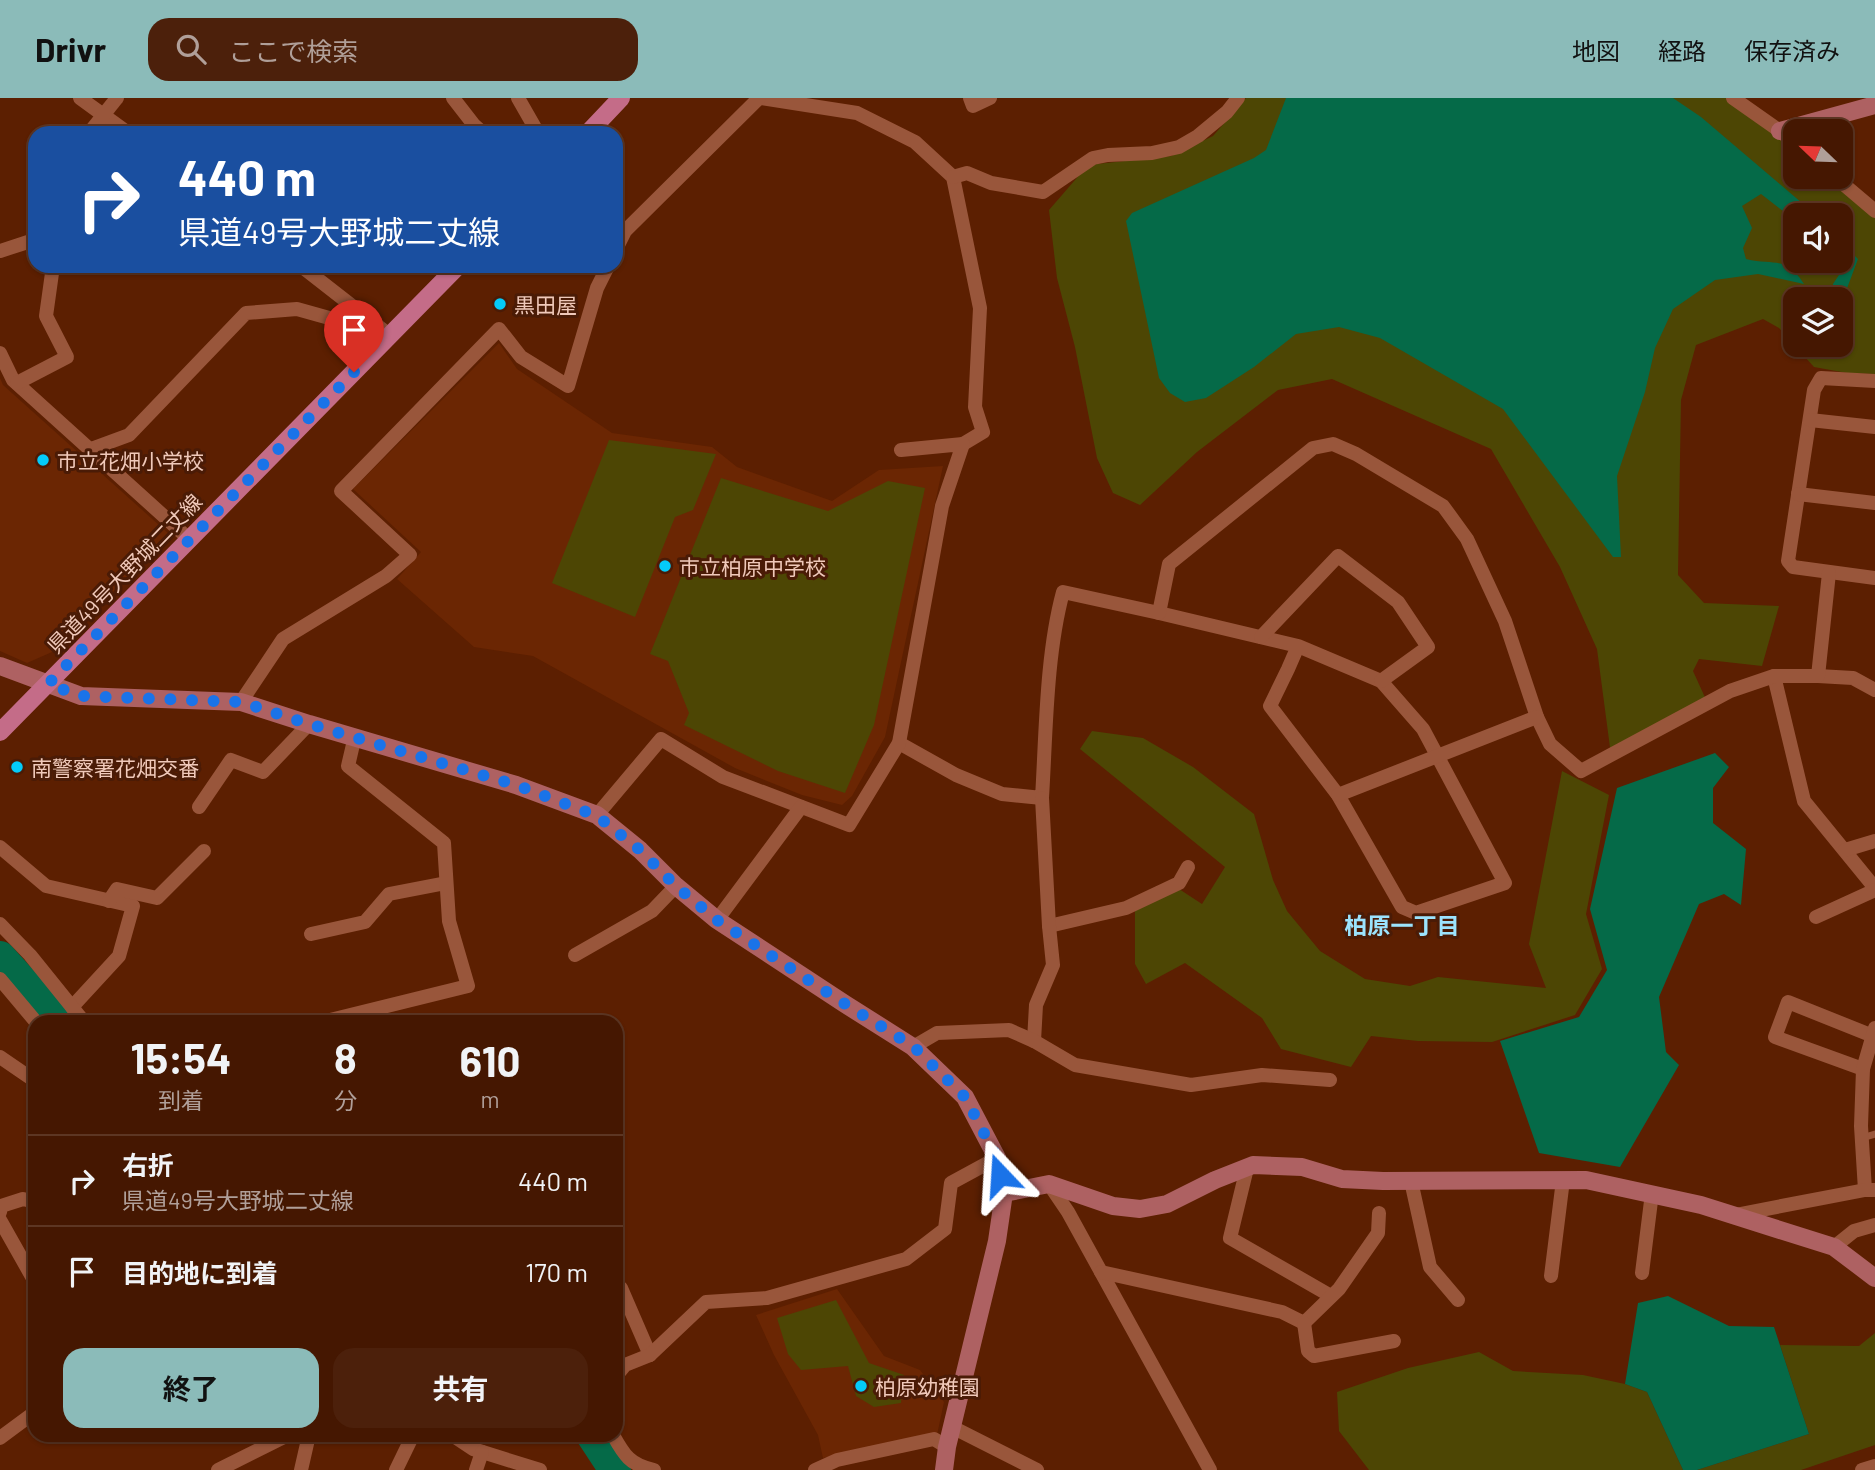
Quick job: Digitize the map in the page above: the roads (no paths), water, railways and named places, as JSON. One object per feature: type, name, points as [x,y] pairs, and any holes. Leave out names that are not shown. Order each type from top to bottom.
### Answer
[{"type":"main road","points":[[595,126],[621,98]]},
{"type":"main road","name":"県道49号大野城二丈線","points":[[0,732],[451,273]]},
{"type":"street","points":[[80,98],[119,126]]},
{"type":"street","points":[[95,126],[117,98]]},
{"type":"street","points":[[453,98],[475,126]]},
{"type":"street","points":[[518,98],[534,126]]},
{"type":"street","points":[[623,235],[760,98],[857,113],[915,142],[953,177],[980,308],[975,407],[983,432],[962,443],[901,450]]},
{"type":"street","points":[[970,98],[973,106],[990,98]]},
{"type":"street","points":[[953,177],[967,173],[991,183],[1043,192],[1093,159],[1108,155],[1152,153],[1179,147],[1198,136],[1227,112],[1238,98]]},
{"type":"street","points":[[1733,98],[1783,133]]},
{"type":"street","points":[[1780,131],[1875,105]]},
{"type":"street","points":[[1849,189],[1875,211]]},
{"type":"street","points":[[0,251],[28,243]]},
{"type":"street","points":[[17,383],[67,357],[46,316],[53,273]]},
{"type":"street","points":[[310,273],[390,335]]},
{"type":"street","points":[[241,702],[283,639],[386,576],[410,555],[341,491],[499,329],[521,356],[568,386],[597,288],[604,273]]},
{"type":"street","points":[[91,449],[129,435],[246,313],[297,309],[390,335]]},
{"type":"street","points":[[0,354],[13,380],[189,539]]},
{"type":"street","points":[[1875,382],[1821,378],[1814,390],[1788,561],[1793,567],[1875,578]]},
{"type":"street","points":[[1810,420],[1875,427]]},
{"type":"street","points":[[597,816],[661,740],[723,777],[849,825],[899,743],[942,506],[962,443]]},
{"type":"street","points":[[1159,613],[1169,564],[1312,448],[1333,444],[1356,454],[1443,506],[1467,539],[1505,621],[1537,717],[1550,744],[1581,771],[1730,691],[1774,676],[1853,678],[1875,690]]},
{"type":"street","points":[[1798,495],[1875,503]]},
{"type":"street","points":[[1261,637],[1338,556],[1398,602],[1428,647],[1381,681]]},
{"type":"street","points":[[1818,676],[1829,573]]},
{"type":"street","points":[[1034,1041],[1036,1005],[1053,965],[1042,798],[1050,680],[1057,614],[1063,592],[1298,646],[1381,681],[1423,729],[1504,883],[1416,913],[1402,907],[1338,795],[1270,706],[1298,646]]},
{"type":"street","points":[[0,666],[81,696],[241,702],[516,785],[597,816],[640,850],[676,886],[717,920],[913,1046],[965,1097],[997,1158],[1004,1193],[998,1241],[947,1447],[944,1470]]},
{"type":"street","points":[[1774,676],[1804,801],[1875,889],[1816,916]]},
{"type":"street","points":[[1338,795],[1537,717]]},
{"type":"street","points":[[199,807],[231,760],[263,772],[309,724]]},
{"type":"street","points":[[350,1015],[468,986],[449,921],[444,843],[348,766],[355,736]]},
{"type":"street","points":[[899,743],[956,775],[1002,794],[1042,798]]},
{"type":"street","points":[[717,920],[801,807]]},
{"type":"street","points":[[1845,850],[1875,841]]},
{"type":"street","points":[[0,847],[46,886],[133,906],[119,956],[72,1007]]},
{"type":"street","points":[[109,901],[117,890],[157,898],[204,851]]},
{"type":"street","points":[[1049,926],[1126,908],[1179,883],[1188,867]]},
{"type":"street","points":[[311,934],[365,922],[389,894],[446,883]]},
{"type":"street","points":[[575,955],[652,911],[676,886]]},
{"type":"street","points":[[0,924],[30,955],[78,1015]]},
{"type":"street","points":[[0,978],[30,1015]]},
{"type":"street","points":[[1734,1215],[1870,1190],[1863,1069],[1874,1033],[1788,1002],[1775,1037],[1863,1069]]},
{"type":"street","points":[[913,1046],[937,1033],[1009,1030],[1075,1065],[1191,1085],[1262,1075],[1329,1080]]},
{"type":"street","points":[[0,1057],[28,1076]]},
{"type":"street","points":[[623,1367],[650,1355],[706,1302],[766,1298],[906,1259],[945,1229],[951,1183],[997,1158]]},
{"type":"street","points":[[1004,1193],[1049,1184],[1113,1206],[1140,1209],[1167,1204],[1253,1165],[1302,1167],[1342,1179],[1586,1180],[1701,1205],[1834,1247],[1875,1278]]},
{"type":"street","points":[[1247,1168],[1230,1238],[1331,1296]]},
{"type":"street","points":[[1550,1276],[1563,1180]]},
{"type":"street","points":[[1411,1181],[1430,1267],[1458,1300]]},
{"type":"street","points":[[1049,1184],[1068,1213],[1210,1470]]},
{"type":"street","points":[[1642,1273],[1652,1193]]},
{"type":"street","points":[[0,1212],[1,1206],[23,1199],[28,1200]]},
{"type":"street","points":[[1304,1323],[1339,1289],[1378,1233],[1380,1213]]},
{"type":"street","points":[[0,1220],[28,1270]]},
{"type":"street","points":[[1834,1247],[1854,1231],[1875,1225]]},
{"type":"street","points":[[1101,1272],[1282,1312],[1304,1323]]},
{"type":"street","points":[[623,1293],[650,1355]]},
{"type":"street","points":[[1304,1323],[1308,1351],[1314,1356],[1394,1340]]},
{"type":"street","points":[[0,1438],[28,1417]]},
{"type":"street","points":[[952,1427],[1038,1470]]},
{"type":"street","points":[[815,1470],[837,1460],[934,1439],[947,1447]]},
{"type":"street","points":[[218,1470],[274,1442]]},
{"type":"street","points":[[301,1470],[307,1442]]},
{"type":"street","points":[[396,1470],[410,1442]]},
{"type":"street","points":[[462,1442],[473,1449],[540,1470]]},
{"type":"street","points":[[617,1442],[625,1456],[644,1468],[654,1470]]},
{"type":"street","points":[[476,1470],[482,1452]]},
{"type":"street","points":[[1863,1470],[1875,1466]]},
{"type":"waterway","points":[[0,957],[53,1015]]},
{"type":"waterway","points":[[597,1442],[615,1470]]},
{"type":"place","name":"黒田屋","points":[[500,304]]},
{"type":"place","name":"市立花畑小学校","points":[[43,460]]},
{"type":"place","name":"市立柏原中学校","points":[[665,566]]},
{"type":"place","name":"南警察署花畑交番","points":[[17,767]]},
{"type":"place","name":"柏原幼稚園","points":[[861,1386]]},
{"type":"district","name":"柏原一丁目","points":[[1402,925]]}]
